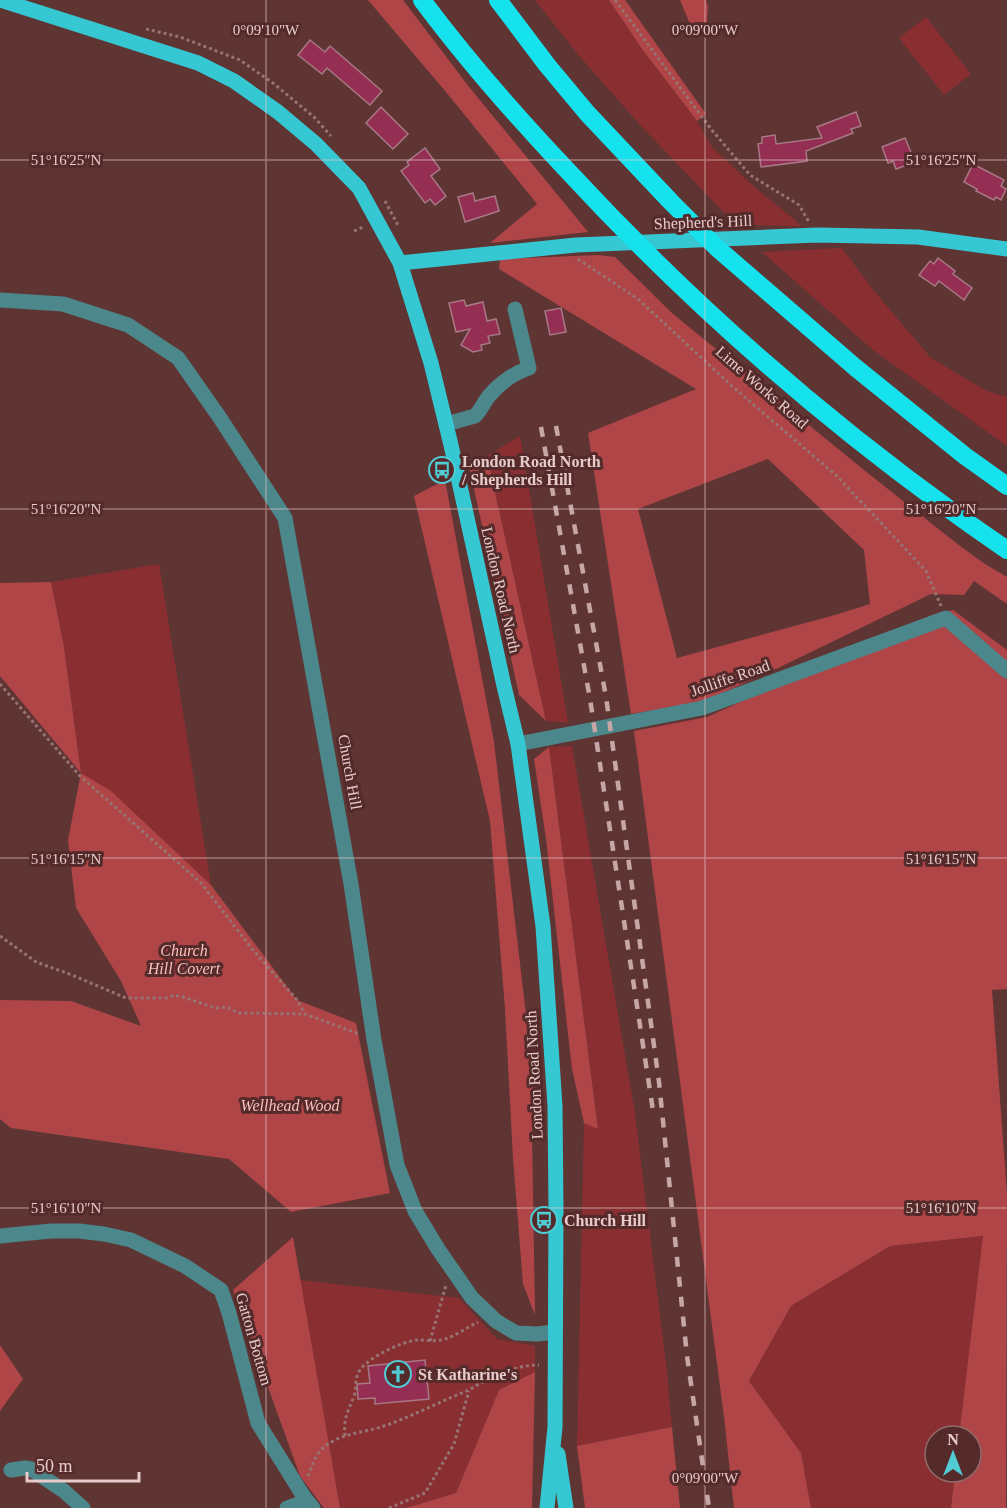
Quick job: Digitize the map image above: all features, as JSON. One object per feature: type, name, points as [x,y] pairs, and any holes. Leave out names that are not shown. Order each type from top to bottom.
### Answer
[{"type":"highway","points":[[422,0],[464,53],[546,148],[680,286],[824,413],[931,497],[1007,550]]},
{"type":"highway","points":[[498,0],[587,113],[717,248],[856,368],[965,456],[1007,486]]},
{"type":"main road","name":"London Road North","points":[[0,0],[198,63],[234,81],[278,112],[316,144],[359,188],[400,262],[431,363],[446,424],[518,744],[543,926],[555,1106],[556,1210],[555,1427],[547,1508]]},
{"type":"main road","name":"Shepherd's Hill","points":[[400,262],[560,246],[818,235],[918,237],[1007,249]]},
{"type":"main road","name":"London Road North","points":[[555,1427],[566,1508]]},
{"type":"street","name":"Church Hill","points":[[0,300],[63,304],[128,325],[178,358],[285,518],[349,873],[374,1040],[397,1165],[415,1211],[472,1298],[496,1321],[516,1333],[555,1332]]},
{"type":"street","points":[[446,424],[475,416],[499,386],[528,368],[515,309]]},
{"type":"street","points":[[946,618],[1007,671]]},
{"type":"street","name":"Jolliffe Road","points":[[518,744],[702,708],[946,618]]},
{"type":"street","name":"Gatton Bottom","points":[[0,1236],[79,1231],[131,1240],[185,1266],[221,1290],[258,1423],[310,1505]]},
{"type":"street","points":[[11,1470],[31,1469],[64,1491],[83,1508]]},
{"type":"street","points":[[287,1508],[310,1505]]},
{"type":"path","points":[[616,2],[711,129],[750,175],[799,205],[818,235]]},
{"type":"path","name":"Lime Works Road","points":[[560,246],[638,299],[733,387],[837,476],[926,572],[946,618]]},
{"type":"path","points":[[0,684],[80,776],[201,883],[253,950],[297,1000],[305,1014]]},
{"type":"path","points":[[0,936],[36,962],[126,998],[166,998],[174,995],[215,1008],[227,1007],[238,1013],[305,1014],[374,1040]]},
{"type":"path","points":[[430,1341],[452,1269]]},
{"type":"path","points":[[345,1436],[345,1416],[355,1394],[355,1381],[366,1363],[402,1344],[416,1340],[445,1340],[490,1316]]},
{"type":"path","points":[[306,1479],[318,1453],[345,1436],[383,1426],[519,1366],[539,1365]]},
{"type":"path","points":[[389,1508],[425,1493],[454,1444],[469,1389]]},
{"type":"shaded area","points":[[535,0],[609,0],[642,49],[697,121],[712,147],[751,184],[802,226],[736,225],[641,126],[580,57]]},
{"type":"shaded area","points":[[926,17],[971,74],[944,95],[899,38]]},
{"type":"shaded area","points":[[842,248],[874,291],[931,358],[987,391],[1007,397],[1007,446],[873,350],[762,252]]},
{"type":"shaded area","points":[[520,436],[568,723],[546,721],[487,456]]},
{"type":"shaded area","points":[[159,564],[211,885],[81,773],[64,647],[51,582]]},
{"type":"shaded area","points":[[572,746],[635,1113],[672,1427],[577,1446],[584,1123],[598,1128],[549,747]]},
{"type":"shaded area","points":[[984,1236],[960,1424],[923,1424],[923,1484],[954,1484],[951,1508],[811,1508],[801,1453],[749,1381],[791,1306],[890,1246]]},
{"type":"shaded area","points":[[300,1280],[459,1298],[497,1339],[535,1346],[535,1372],[499,1390],[456,1493],[406,1508],[340,1508]]},
{"type":"green space","points":[[368,0],[403,0],[470,88],[588,232],[490,243],[537,204]]},
{"type":"green space","points":[[609,0],[625,0],[706,114],[697,121],[642,49]]},
{"type":"green space","points":[[680,0],[706,0],[707,23],[690,24]]},
{"type":"green space","points":[[598,255],[615,257],[673,314],[864,470],[960,546],[1007,577],[1007,604],[974,581],[964,595],[931,594],[702,702],[631,714],[588,433],[696,389],[499,269],[500,259]],"holes":[[[768,459],[864,550],[870,604],[677,658],[638,509]]]},
{"type":"green space","points":[[487,456],[546,721],[519,695],[469,466]]},
{"type":"green space","points":[[445,480],[494,742],[533,1074],[535,1315],[523,1284],[490,821],[414,496]]},
{"type":"green space","points":[[51,582],[64,647],[81,773],[0,676],[0,583]]},
{"type":"green space","points":[[953,610],[1007,650],[1007,989],[992,990],[1007,1194],[1006,1508],[951,1508],[954,1484],[983,1484],[983,1424],[960,1424],[983,1236],[890,1246],[791,1306],[749,1381],[801,1453],[811,1508],[734,1508],[634,731],[707,717],[932,615]]},
{"type":"green space","points":[[549,747],[598,1129],[584,1123],[572,1069],[546,839],[534,759]]},
{"type":"green space","name":"Wellhead Wood","points":[[81,773],[111,791],[211,885],[297,1000],[356,1023],[390,1193],[291,1212],[229,1159],[11,1128],[0,1119],[0,1000],[71,1001],[141,1026],[121,981],[76,908],[68,840]]},
{"type":"green space","points":[[293,1237],[340,1508],[324,1508],[300,1476],[233,1290]]},
{"type":"green space","points":[[0,1345],[23,1379],[0,1411]]},
{"type":"green space","points":[[535,1372],[532,1508],[406,1508],[456,1493],[499,1390]]},
{"type":"green space","points":[[672,1427],[680,1508],[585,1508],[577,1446]]},
{"type":"building","points":[[310,40],[325,52],[330,46],[382,91],[370,105],[327,68],[322,74],[298,55]]},
{"type":"building","points":[[381,107],[408,134],[393,149],[366,123]]},
{"type":"building","points":[[856,112],[861,126],[851,129],[853,133],[806,151],[807,161],[761,167],[758,144],[762,143],[762,137],[775,135],[776,144],[822,138],[817,127]]},
{"type":"building","points":[[905,138],[915,162],[896,169],[893,161],[888,163],[882,147]]},
{"type":"building","points":[[425,148],[440,169],[431,176],[446,196],[435,205],[430,199],[425,203],[401,171],[409,165],[407,162]]},
{"type":"building","points":[[973,164],[1004,180],[1001,186],[1006,189],[1001,200],[996,197],[994,200],[964,182]]},
{"type":"building","points":[[473,193],[475,201],[495,196],[499,211],[465,222],[458,197]]},
{"type":"building","points":[[938,258],[955,271],[953,274],[972,288],[964,300],[939,281],[935,286],[919,275],[930,261],[934,264]]},
{"type":"building","points":[[464,300],[466,306],[483,302],[487,321],[496,319],[500,334],[488,336],[490,343],[481,345],[482,350],[473,352],[461,345],[470,329],[456,332],[449,303]]},
{"type":"building","points":[[561,308],[566,332],[550,335],[545,311]]},
{"type":"building","name":"St Katharine's","points":[[425,1360],[429,1399],[375,1404],[375,1398],[358,1399],[357,1384],[370,1383],[368,1366]]},
{"type":"railway","points":[[556,426],[606,697],[659,1082],[687,1356],[709,1508]]},
{"type":"railway","points":[[541,427],[590,699],[654,1117]]},
{"type":"place","name":"London Road North / Shepherds Hill","points":[[442,470]]},
{"type":"place","name":"Church Hill","points":[[544,1220]]},
{"type":"place","name":"St Katharine's","points":[[398,1374]]},
{"type":"park label","name":"Church Hill Covert","points":[[184,959]]}]
